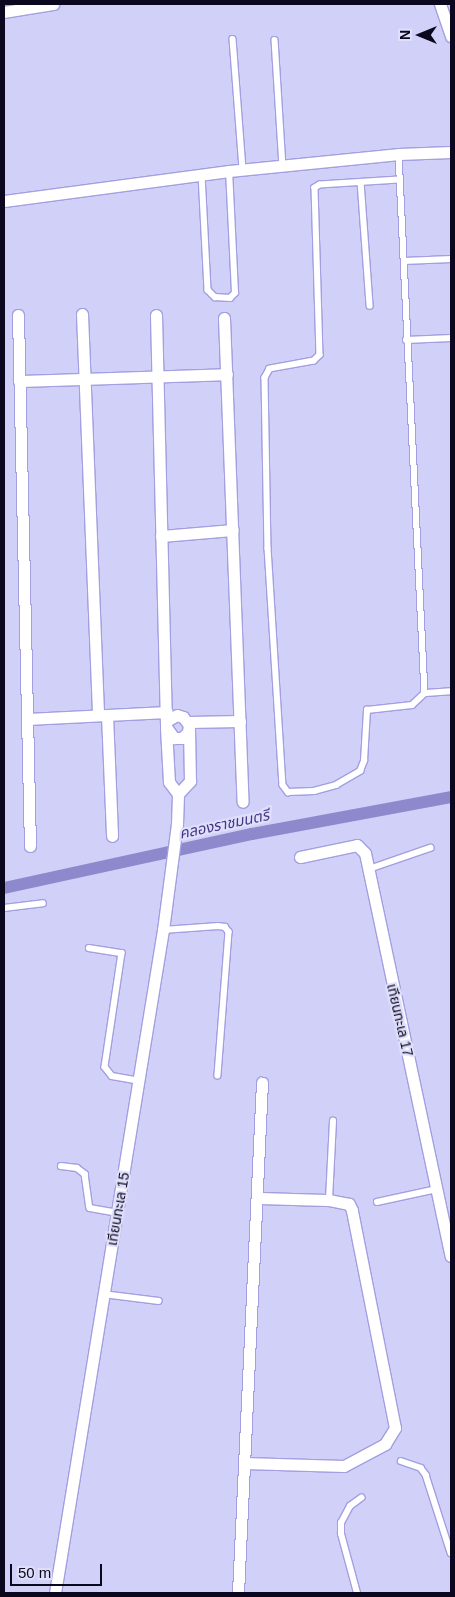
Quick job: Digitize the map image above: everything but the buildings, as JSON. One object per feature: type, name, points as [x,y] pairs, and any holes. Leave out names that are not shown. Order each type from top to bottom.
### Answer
[{"type":"street","points":[[4,10],[53,4]]},
{"type":"street","points":[[440,4],[451,36]]},
{"type":"street","points":[[4,201],[229,171],[399,154],[451,152]]},
{"type":"street","points":[[82,314],[103,715],[112,836]]},
{"type":"street","points":[[18,315],[30,846]]},
{"type":"street","points":[[27,719],[103,715],[167,720],[180,715],[189,725],[190,781],[178,794],[169,782],[167,720],[162,536],[157,376],[156,315]]},
{"type":"street","points":[[224,318],[243,802]]},
{"type":"street","points":[[19,382],[226,374]]},
{"type":"street","points":[[162,536],[233,530]]},
{"type":"street","points":[[167,720],[170,736],[178,739],[185,736],[189,725]]},
{"type":"street","points":[[189,725],[240,721]]},
{"type":"street","name":"เทียนทะเล 15","points":[[55,1593],[163,930],[177,824],[178,794]]},
{"type":"street","name":"เทียนทะเล 17","points":[[300,857],[357,845],[365,853],[451,1256]]},
{"type":"street","points":[[238,1593],[262,1083]]},
{"type":"street","points":[[244,1463],[344,1466],[385,1444],[395,1428],[352,1210],[349,1204],[329,1200],[257,1198]]},
{"type":"lane","points":[[233,39],[243,170]]},
{"type":"lane","points":[[275,40],[283,166]]},
{"type":"lane","points":[[399,154],[406,340],[425,693]]},
{"type":"lane","points":[[202,175],[208,290],[215,297],[230,298],[235,293],[229,171]]},
{"type":"lane","points":[[399,180],[320,185],[313,193],[320,354],[314,361],[270,370],[265,378],[268,548],[283,786],[288,792],[314,791],[355,774],[364,761],[367,710],[412,705],[425,693],[451,691]]},
{"type":"lane","points":[[361,182],[370,306]]},
{"type":"lane","points":[[404,261],[451,259]]},
{"type":"lane","points":[[406,340],[451,338]]},
{"type":"lane","points":[[369,869],[430,848]]},
{"type":"lane","points":[[4,908],[43,903]]},
{"type":"lane","points":[[163,930],[218,926],[225,927],[228,932],[218,1076]]},
{"type":"lane","points":[[90,948],[122,953],[105,1067],[112,1076],[139,1081]]},
{"type":"lane","points":[[329,1200],[332,1120]]},
{"type":"lane","points":[[61,1166],[77,1168],[85,1174],[90,1208],[117,1213]]},
{"type":"lane","points":[[377,1202],[437,1189]]},
{"type":"lane","points":[[103,1294],[159,1301]]},
{"type":"lane","points":[[401,1460],[421,1468],[426,1476],[451,1553]]},
{"type":"lane","points":[[357,1593],[341,1534],[341,1523],[350,1506],[361,1498]]},
{"type":"waterway","name":"คลองราชมนตรี","points":[[4,888],[252,834],[451,797]]}]
